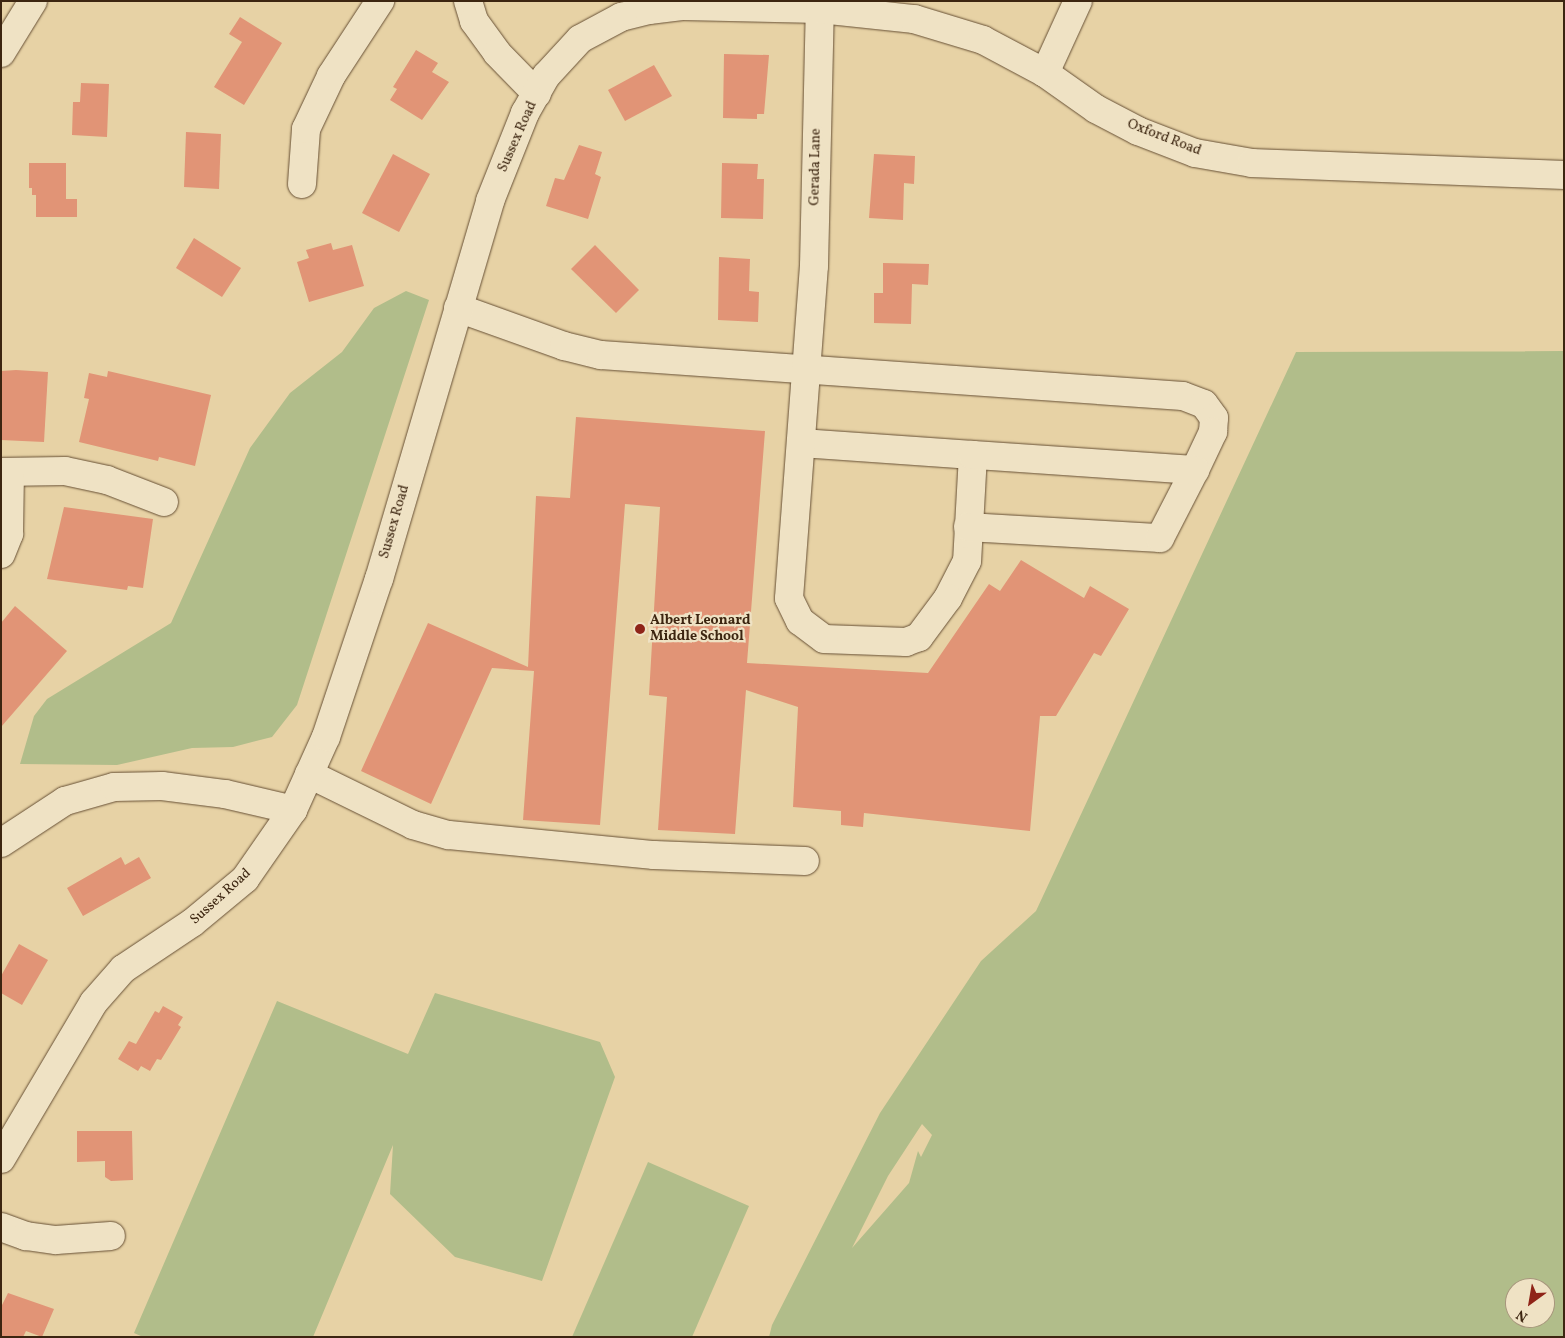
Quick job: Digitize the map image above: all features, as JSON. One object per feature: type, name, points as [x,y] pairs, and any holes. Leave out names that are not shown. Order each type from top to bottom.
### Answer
[{"type":"street","points":[[1,53],[9,27],[33,1]]},
{"type":"street","points":[[302,184],[306,129],[330,76],[380,1]]},
{"type":"street","points":[[468,1],[474,21],[497,53],[537,94]]},
{"type":"street","points":[[1045,73],[1078,1]]},
{"type":"street","name":"Sussex Road","points":[[1,1160],[94,1002],[123,969],[192,923],[245,879],[293,810],[326,737],[378,579],[490,201],[525,113],[546,76],[580,39],[621,17],[649,10],[741,3],[820,9]]},
{"type":"street","name":"Oxford Road","points":[[820,9],[914,19],[983,40],[1045,73],[1096,109],[1138,130],[1195,153],[1252,163],[1564,175]]},
{"type":"street","name":"Gerada Lane","points":[[820,9],[810,325],[789,598],[800,621],[824,639],[906,642],[919,637],[961,577],[967,561],[973,455]]},
{"type":"street","points":[[458,308],[564,346],[601,355],[1183,396],[1204,404],[1214,418],[1213,432],[1160,538],[968,527]]},
{"type":"street","points":[[801,443],[1195,470]]},
{"type":"street","points":[[1,554],[9,534],[5,472],[65,471],[107,480],[164,502]]},
{"type":"street","points":[[309,774],[413,825],[449,835],[654,855],[805,861]]},
{"type":"street","points":[[1,843],[65,801],[114,787],[162,786],[225,794],[293,810]]},
{"type":"street","points":[[1,1227],[26,1236],[56,1240],[111,1236]]},
{"type":"green space","points":[[406,291],[429,300],[297,705],[272,737],[233,747],[192,748],[117,765],[20,764],[34,716],[47,699],[171,623],[250,448],[290,393],[342,352],[374,308]]},
{"type":"green space","points":[[1564,351],[1564,1337],[769,1337],[772,1325],[880,1113],[981,961],[1036,911],[1296,352]],"holes":[[[922,1124],[932,1135],[921,1157],[918,1151],[909,1183],[852,1248],[888,1176]]]},
{"type":"green space","points":[[435,993],[600,1042],[615,1077],[542,1281],[455,1257],[390,1194],[393,1145],[313,1337],[143,1337],[134,1333],[277,1001],[408,1054]]},
{"type":"green space","points":[[648,1162],[749,1206],[692,1337],[572,1337]]},
{"type":"building","points":[[240,17],[282,43],[244,105],[214,87],[242,42],[229,34]]},
{"type":"building","points":[[416,50],[438,63],[432,72],[449,82],[422,120],[390,100],[397,89],[393,87]]},
{"type":"building","points":[[724,54],[769,55],[764,114],[757,114],[757,119],[723,118]]},
{"type":"building","points":[[654,65],[672,96],[625,121],[608,90]]},
{"type":"building","points":[[81,83],[109,84],[107,137],[72,135],[73,102],[80,102]]},
{"type":"building","points":[[186,132],[221,134],[219,189],[184,187]]},
{"type":"building","points":[[579,145],[602,152],[595,174],[601,177],[588,219],[546,206],[555,178],[564,180]]},
{"type":"building","points":[[393,154],[430,174],[399,232],[362,213]]},
{"type":"building","points":[[874,154],[915,156],[914,184],[904,183],[903,220],[869,218]]},
{"type":"building","points":[[29,163],[66,163],[66,199],[77,199],[77,217],[36,217],[36,195],[32,195],[32,188],[29,188]]},
{"type":"building","points":[[722,163],[758,164],[757,179],[764,179],[763,219],[721,218]]},
{"type":"building","points":[[194,238],[241,268],[222,297],[176,268]]},
{"type":"building","points":[[331,243],[333,250],[352,245],[364,286],[309,302],[297,262],[309,258],[306,250]]},
{"type":"building","points":[[595,245],[639,290],[616,313],[571,269]]},
{"type":"building","points":[[719,257],[750,259],[749,291],[759,292],[758,322],[718,320]]},
{"type":"building","points":[[883,263],[929,264],[928,285],[912,284],[911,324],[874,323],[874,293],[883,293]]},
{"type":"building","points":[[1,371],[48,372],[44,442],[1,440]]},
{"type":"building","points":[[108,371],[211,395],[195,466],[159,457],[158,461],[79,442],[89,399],[84,398],[89,373],[107,377]]},
{"type":"building","name":"Albert Leonard Middle School","points":[[576,417],[765,431],[747,663],[928,673],[989,584],[1000,591],[1021,560],[1084,598],[1090,586],[1129,609],[1101,656],[1094,653],[1056,716],[1040,716],[1030,831],[864,813],[863,827],[841,825],[841,811],[793,807],[798,707],[746,690],[735,834],[658,830],[667,697],[649,695],[660,507],[625,504],[600,825],[523,820],[534,671],[492,668],[431,804],[361,771],[428,623],[528,667],[536,496],[570,498]]},
{"type":"building","points":[[64,507],[153,519],[143,588],[128,586],[127,590],[47,579]]},
{"type":"building","points":[[15,606],[67,651],[1,727],[1,623]]},
{"type":"building","points":[[121,857],[125,865],[139,857],[151,878],[83,916],[67,888]]},
{"type":"building","points":[[19,944],[48,960],[22,1005],[1,993],[1,976]]},
{"type":"building","points":[[163,1006],[183,1017],[178,1025],[181,1027],[161,1060],[157,1059],[150,1071],[141,1066],[138,1071],[118,1059],[129,1041],[136,1044],[155,1011],[159,1013]]},
{"type":"building","points":[[77,1131],[132,1131],[133,1180],[111,1181],[105,1177],[105,1161],[77,1162]]},
{"type":"building","points":[[8,1293],[54,1309],[42,1337],[26,1331],[23,1337],[1,1337],[1,1307]]},
{"type":"place","name":"Albert Leonard Middle School","points":[[640,629]]}]
